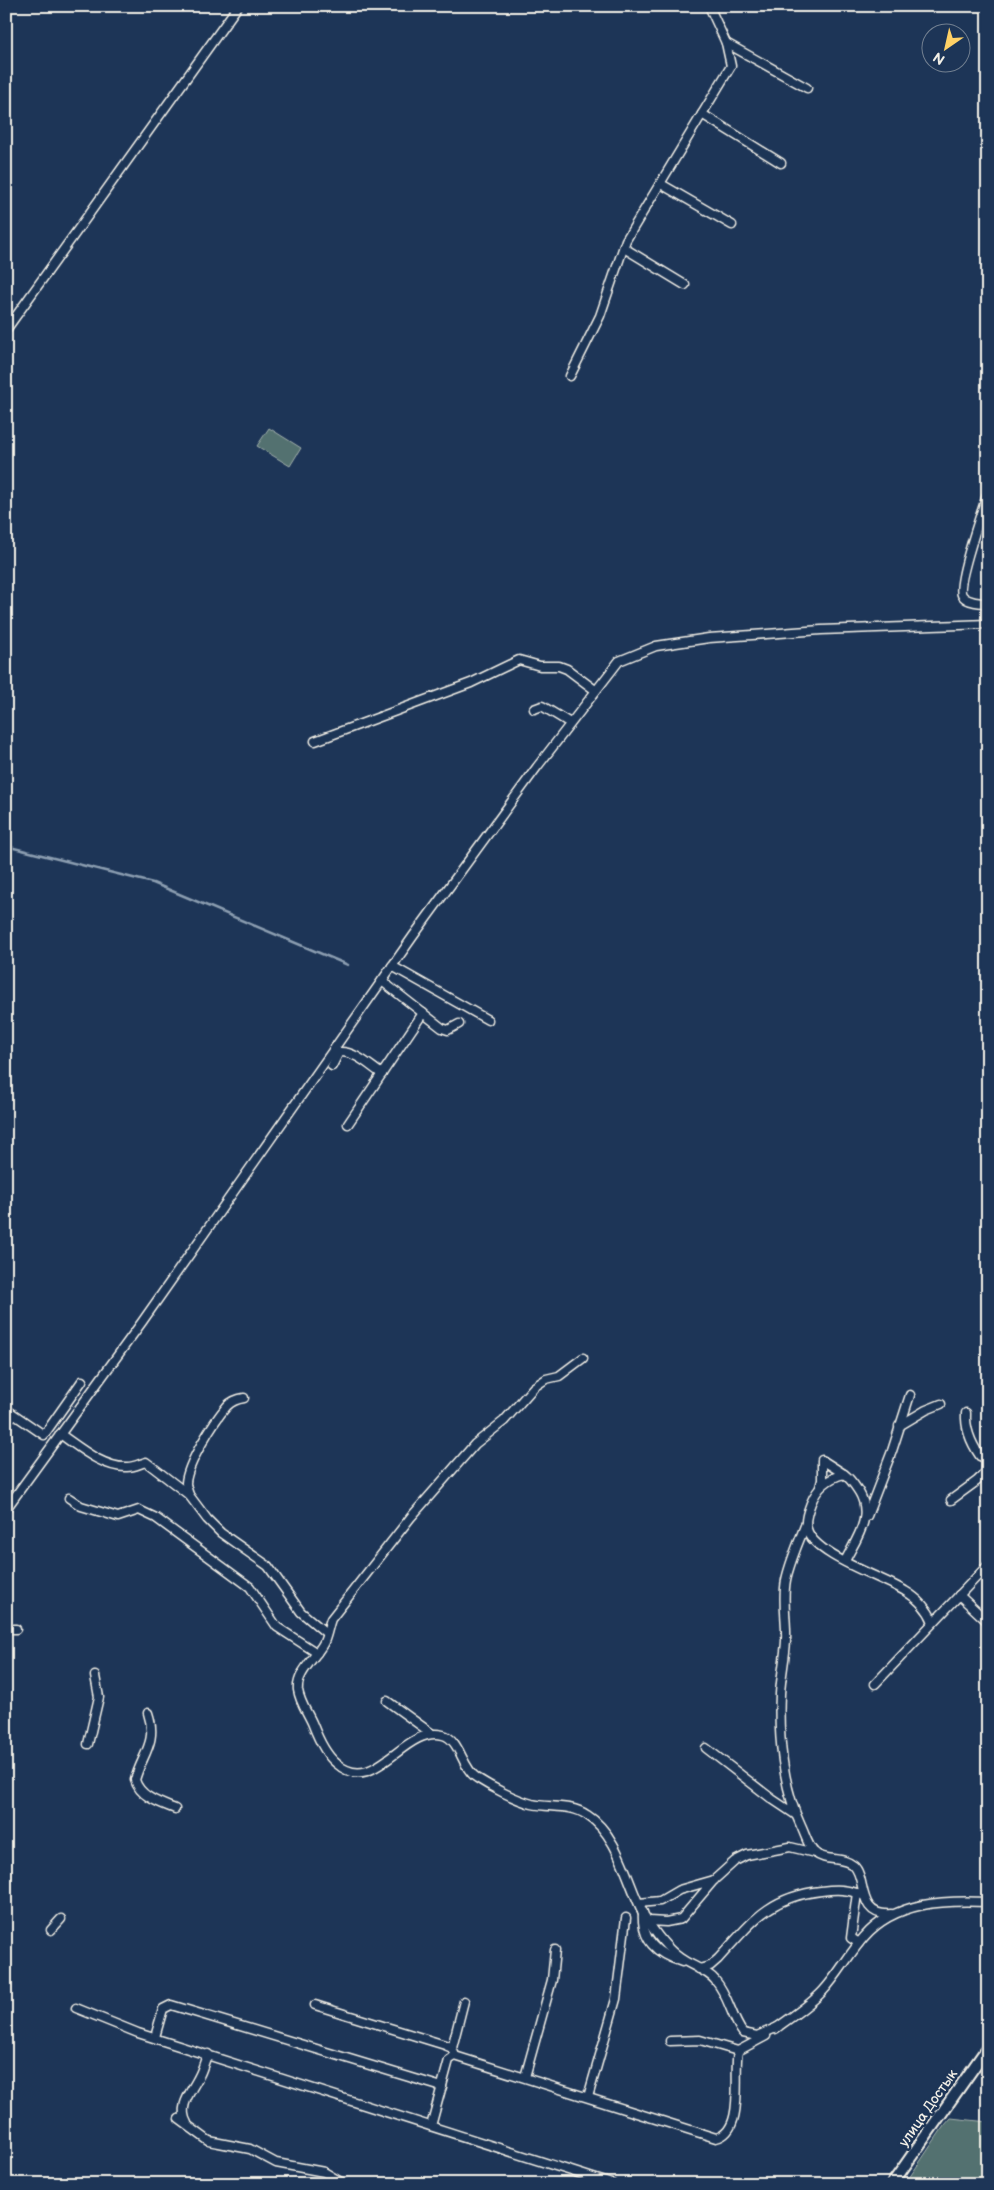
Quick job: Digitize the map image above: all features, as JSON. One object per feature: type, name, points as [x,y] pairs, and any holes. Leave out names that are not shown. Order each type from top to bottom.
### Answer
[{"type":"main road","name":"улица Достык","points":[[892,2184],[988,2048]]},
{"type":"street","points":[[6,330],[238,6]]},
{"type":"street","points":[[570,376],[600,316],[626,240],[731,66],[726,43],[708,6]]},
{"type":"street","points":[[726,43],[807,88]]},
{"type":"street","points":[[702,114],[781,163]]},
{"type":"street","points":[[661,184],[732,225]]},
{"type":"street","points":[[624,248],[685,285]]},
{"type":"street","points":[[988,492],[964,569],[961,590],[962,596],[969,601],[988,604]]},
{"type":"street","points":[[6,1509],[142,1322],[226,1200],[336,1053],[392,966],[570,723],[619,661],[656,646],[764,633],[988,624]]},
{"type":"street","points":[[316,741],[411,707],[471,683],[519,660],[540,666],[559,666],[567,669],[595,690]]},
{"type":"street","points":[[534,709],[542,706],[547,707],[570,723]]},
{"type":"street","points":[[392,966],[488,1020]]},
{"type":"street","points":[[382,981],[448,1030],[459,1024]]},
{"type":"street","points":[[348,1124],[423,1013]]},
{"type":"street","points":[[336,1053],[345,1052],[358,1057],[382,1074]]},
{"type":"street","points":[[332,1066],[336,1053]]},
{"type":"street","points":[[431,1733],[408,1743],[373,1770],[360,1772],[341,1767],[334,1762],[319,1739],[298,1688],[302,1674],[324,1643],[331,1620],[411,1517],[475,1444],[504,1421],[534,1387],[546,1379],[559,1376],[583,1358]]},
{"type":"street","points":[[6,1409],[44,1435],[82,1381]]},
{"type":"street","points":[[844,1561],[866,1518],[892,1451],[910,1396]]},
{"type":"street","points":[[189,1495],[186,1484],[190,1468],[206,1439],[227,1406],[236,1399],[244,1398]]},
{"type":"street","points":[[899,1426],[926,1410],[941,1404]]},
{"type":"street","points":[[952,1500],[987,1470],[984,1458],[969,1436],[966,1413]]},
{"type":"street","points":[[60,1434],[94,1456],[124,1468],[146,1462],[189,1495],[207,1519],[221,1533],[268,1566],[301,1612],[326,1632]]},
{"type":"street","points":[[814,1853],[796,1815],[785,1778],[786,1772],[780,1736],[780,1693],[786,1643],[786,1581],[810,1506],[822,1480],[822,1460],[844,1474],[861,1496],[866,1508],[866,1518]]},
{"type":"street","points":[[819,1488],[830,1480],[844,1474]]},
{"type":"street","points":[[68,1498],[81,1506],[118,1517],[139,1510],[156,1518],[250,1587],[277,1627],[317,1652]]},
{"type":"street","points":[[806,1523],[806,1528],[815,1542],[866,1574],[906,1591],[923,1606],[934,1622]]},
{"type":"street","points":[[874,1684],[988,1565]]},
{"type":"street","points":[[959,1595],[987,1623]]},
{"type":"street","points":[[6,1629],[16,1630]]},
{"type":"street","points":[[88,1744],[99,1697],[95,1676]]},
{"type":"street","points":[[387,1701],[431,1733],[446,1736],[455,1745],[467,1768],[479,1779],[518,1800],[532,1804],[573,1809],[587,1814],[612,1842],[649,1922],[666,1945],[680,1958],[715,1980],[726,1996],[743,2034],[753,2036],[778,2027]]},
{"type":"street","points":[[148,1713],[151,1723],[149,1748],[135,1780],[138,1789],[158,1803],[175,1809]]},
{"type":"street","points":[[706,1748],[796,1815]]},
{"type":"street","points":[[649,1922],[666,1922],[681,1919],[714,1880],[735,1862],[747,1855],[790,1847],[814,1853],[823,1858],[844,1861],[854,1867],[859,1876],[859,1894],[851,1938],[860,1943]]},
{"type":"street","points":[[639,1903],[660,1901],[678,1890],[714,1880]]},
{"type":"street","points":[[699,1969],[710,1966],[718,1959],[766,1910],[780,1900],[796,1895],[842,1888],[859,1894],[879,1914],[896,1913]]},
{"type":"street","points":[[670,2041],[700,2040],[738,2051],[778,2027],[815,1999],[835,1977],[871,1929],[896,1913],[915,1906],[940,1902],[988,1902]]},
{"type":"street","points":[[643,1912],[643,1931],[652,1945],[674,1959],[691,1965]]},
{"type":"street","points":[[588,2097],[616,1999],[626,1918]]},
{"type":"street","points":[[51,1930],[61,1919]]},
{"type":"street","points":[[526,2078],[552,1980],[555,1950]]},
{"type":"street","points":[[432,2126],[449,2060],[453,2052],[464,2001]]},
{"type":"street","points":[[155,2037],[163,2009],[171,2005],[442,2087]]},
{"type":"street","points":[[315,2005],[526,2078],[716,2138],[720,2137],[733,2121],[737,2099],[738,2051]]},
{"type":"street","points":[[76,2008],[105,2021],[612,2184]]},
{"type":"street","points":[[749,2046],[753,2036]]},
{"type":"street","points":[[187,2124],[183,2116],[185,2102],[208,2054]]},
{"type":"street","points":[[179,2119],[209,2141],[250,2148],[276,2163],[324,2172],[344,2184]]},
{"type":"green space","points":[[269,428],[301,448],[290,466],[257,446]]},
{"type":"green space","points":[[951,2118],[988,2122],[988,2184],[905,2184],[944,2126]]},
{"type":"waterway","points":[[6,846],[153,883],[348,965]]}]
